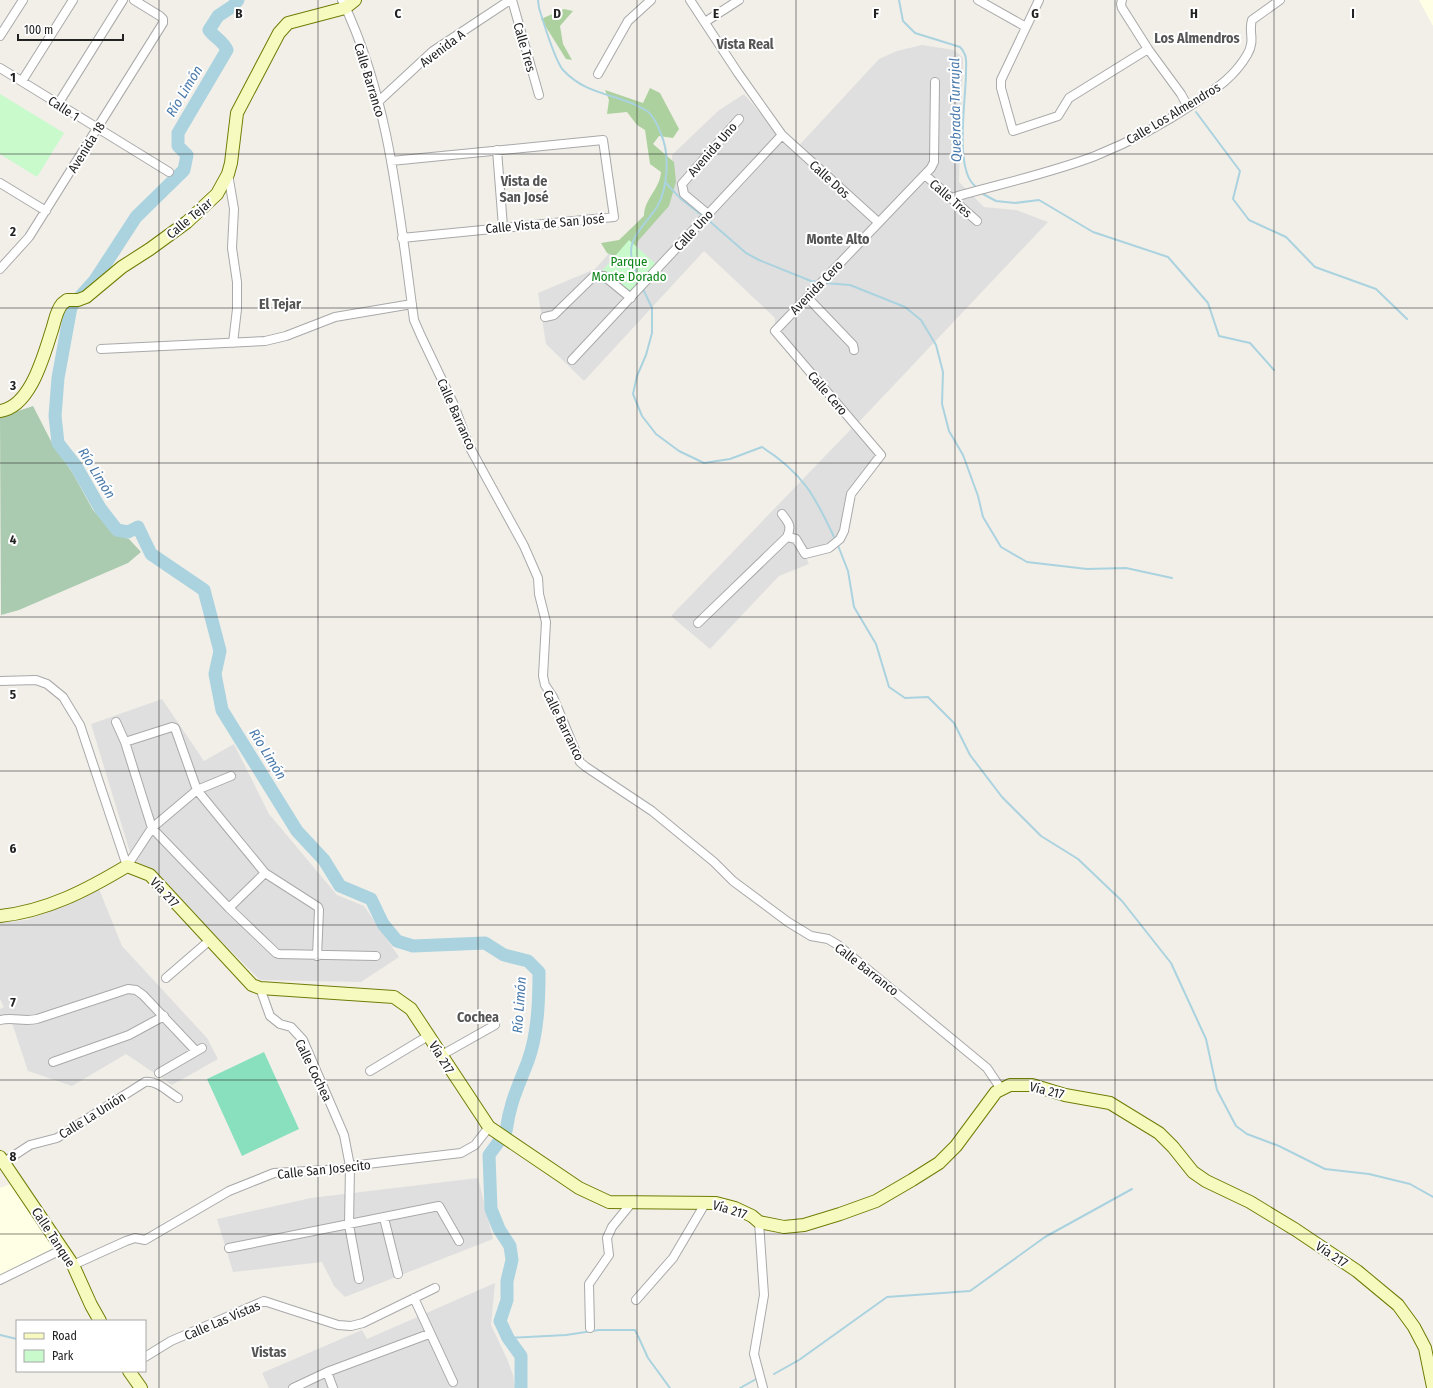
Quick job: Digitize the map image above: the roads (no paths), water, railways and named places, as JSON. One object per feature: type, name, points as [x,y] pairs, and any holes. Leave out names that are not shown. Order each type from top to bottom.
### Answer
[{"type":"main road","points":[[343,4],[355,0]]},
{"type":"main road","name":"Calle Tejar","points":[[0,411],[5,410],[24,396],[35,378],[62,304],[67,300],[78,300],[86,297],[122,267],[187,222],[217,194],[228,174],[237,113],[279,33],[288,23],[343,4]]},
{"type":"main road","points":[[0,916],[20,914],[55,904],[86,890],[127,866]]},
{"type":"main road","name":"Vía 217","points":[[127,866],[150,875],[252,985],[260,988],[394,996],[411,1009],[440,1056],[489,1127],[579,1188],[609,1202],[706,1202],[735,1208],[752,1216],[759,1222],[784,1227],[804,1225],[876,1201],[939,1163],[956,1146],[987,1103],[1001,1088],[1019,1084],[1032,1085],[1065,1095],[1110,1103],[1159,1133],[1173,1147],[1193,1172],[1206,1181],[1250,1202],[1296,1230],[1357,1270],[1398,1306],[1414,1327],[1425,1348],[1433,1387]]},
{"type":"main road","name":"Calle Tanque","points":[[2,1160],[73,1265],[100,1320]]},
{"type":"main road","points":[[130,1372],[141,1388]]},
{"type":"street","points":[[0,36],[23,0]]},
{"type":"street","points":[[22,81],[73,0]]},
{"type":"street","points":[[58,104],[123,0]]},
{"type":"street","name":"Avenida 18","points":[[0,269],[29,237],[162,26],[163,19],[134,0]]},
{"type":"street","name":"Calle Tres","points":[[511,0],[539,95]]},
{"type":"street","name":"Avenida A","points":[[379,101],[433,51],[511,0]]},
{"type":"street","points":[[598,74],[628,20],[651,0]]},
{"type":"street","name":"Calle Dos","points":[[690,0],[738,73],[782,135],[878,222]]},
{"type":"street","points":[[705,22],[739,0]]},
{"type":"street","points":[[978,0],[1026,27]]},
{"type":"street","points":[[1039,0],[1001,80],[1001,88],[1013,131],[1058,116],[1069,98],[1148,49]]},
{"type":"street","points":[[1122,0],[1122,8],[1148,49],[1181,94],[1188,107]]},
{"type":"street","name":"Calle Los Almendros","points":[[951,198],[1094,156],[1140,136],[1230,79],[1247,55],[1252,44],[1252,20],[1280,0]]},
{"type":"street","name":"Calle Barranco","points":[[343,4],[379,101],[391,161],[414,320],[454,405],[469,446],[524,546],[538,578],[539,594],[546,622],[543,676],[545,685],[553,697],[580,762],[600,778],[620,789],[652,811],[756,899],[811,936],[828,939],[838,945],[987,1068],[1001,1088]]},
{"type":"street","name":"Calle 1","points":[[0,68],[169,172]]},
{"type":"street","name":"Avenida Cero","points":[[775,330],[931,168],[934,162],[935,82]]},
{"type":"street","name":"Avenida Uno","points":[[708,214],[684,194],[682,184],[739,119]]},
{"type":"street","name":"Calle Uno","points":[[572,360],[782,135]]},
{"type":"street","name":"Calle Vista de San José","points":[[391,161],[603,140],[614,217],[503,226],[402,238]]},
{"type":"street","points":[[497,150],[503,226]]},
{"type":"street","points":[[228,174],[234,209],[232,248],[237,282],[237,310],[233,343]]},
{"type":"street","name":"Calle Tres","points":[[925,175],[977,221]]},
{"type":"street","points":[[0,184],[46,211]]},
{"type":"street","points":[[545,317],[554,316],[594,276],[604,276],[631,298]]},
{"type":"street","points":[[807,297],[853,345],[854,350]]},
{"type":"street","points":[[100,349],[265,341],[286,336],[335,317],[412,304]]},
{"type":"street","name":"Calle Cero","points":[[775,330],[881,455],[851,494],[844,531],[837,543],[829,548],[805,554],[796,539],[787,537]]},
{"type":"street","points":[[698,622],[787,537],[791,529],[790,525],[782,514]]},
{"type":"street","points":[[0,681],[36,680],[47,684],[63,697],[80,725],[127,866]]},
{"type":"street","points":[[116,722],[125,742],[152,828],[229,908],[278,954],[317,956],[376,956]]},
{"type":"street","points":[[125,742],[172,727],[175,728],[197,790],[265,873],[318,907],[317,956]]},
{"type":"street","points":[[127,866],[152,828],[197,790],[231,776]]},
{"type":"street","points":[[229,908],[265,873]]},
{"type":"street","points":[[166,978],[210,940]]},
{"type":"street","name":"Calle Cochea","points":[[260,988],[270,1016],[280,1024],[291,1027],[303,1040],[344,1134],[350,1166],[349,1225],[359,1279]]},
{"type":"street","points":[[0,1020],[9,1018],[28,1021],[128,989],[136,990],[143,994],[199,1050],[159,1073]]},
{"type":"street","points":[[53,1062],[129,1035],[149,1026],[164,1016]]},
{"type":"street","points":[[440,1056],[495,1025]]},
{"type":"street","points":[[370,1071],[428,1036]]},
{"type":"street","name":"Calle La Unión","points":[[2,1160],[30,1145],[57,1138],[145,1082],[150,1081],[158,1084],[178,1098]]},
{"type":"street","name":"Calle San Josecito","points":[[73,1265],[126,1241],[135,1238],[145,1240],[229,1191],[274,1173],[342,1169],[350,1166],[461,1153],[468,1151],[474,1146],[489,1127]]},
{"type":"street","points":[[590,1328],[589,1284],[609,1255],[607,1238],[612,1227],[633,1202]]},
{"type":"street","points":[[636,1300],[673,1258],[706,1202]]},
{"type":"street","points":[[228,1248],[439,1206],[459,1241]]},
{"type":"street","points":[[384,1218],[398,1274]]},
{"type":"street","points":[[759,1222],[764,1295],[754,1354],[763,1388]]},
{"type":"street","points":[[0,1280],[63,1249]]},
{"type":"street","name":"Calle Las Vistas","points":[[146,1356],[171,1341],[264,1301],[338,1325],[350,1326],[363,1323],[435,1288]]},
{"type":"street","points":[[414,1298],[452,1382]]},
{"type":"street","points":[[293,1388],[327,1372],[429,1334]]},
{"type":"street","points":[[327,1372],[333,1388]]},
{"type":"waterway","name":"Río Limón","points":[[79,298],[95,280],[136,217],[184,170],[187,155],[178,146],[178,133],[227,50],[209,30],[218,16],[233,6],[238,0]]},
{"type":"waterway","points":[[538,0],[539,8],[556,58],[563,70],[573,79],[593,90],[626,101],[647,111],[657,124],[664,142],[667,161],[664,190],[657,207],[637,233],[632,245],[632,259],[640,283]]},
{"type":"waterway","name":"Quebrada Turrujal","points":[[899,0],[903,21],[915,33],[960,47],[965,54],[966,85],[963,116],[963,150],[965,165],[969,177],[975,186]]},
{"type":"waterway","points":[[1196,112],[1240,171],[1233,199],[1249,220],[1286,237],[1315,267],[1376,289],[1407,319]]},
{"type":"waterway","points":[[666,183],[681,199],[704,217]]},
{"type":"waterway","name":"Quebrada Turrujal","points":[[983,194],[996,201],[1015,203],[1039,200],[1093,232],[1168,257],[1208,303],[1219,336],[1250,343],[1274,370]]},
{"type":"waterway","points":[[707,219],[746,253],[759,260],[811,281],[818,282]]},
{"type":"waterway","points":[[825,283],[850,285],[905,307],[921,320],[936,345],[943,372],[942,404],[949,431],[963,455],[978,496],[983,517],[1001,547],[1027,562],[1087,569],[1126,568],[1172,578]]},
{"type":"waterway","points":[[642,287],[652,308],[652,333],[646,355],[637,376],[633,394],[642,416],[656,434],[679,451],[704,463],[730,459],[762,447],[788,466],[798,476],[814,498],[835,539]]},
{"type":"waterway","name":"Río Limón","points":[[75,302],[71,307],[58,378],[55,416],[58,443],[76,466],[100,508],[117,530],[128,532],[138,527],[151,554],[204,590],[220,651],[215,674],[222,710],[297,831],[324,860],[340,886],[371,899],[383,924],[397,941],[413,946],[485,943],[504,955],[528,961],[539,972],[538,1006],[534,1039],[528,1061],[512,1103],[506,1131]]},
{"type":"waterway","points":[[837,543],[848,571],[854,607],[876,644],[889,687],[905,698],[928,697],[954,723],[970,755],[1002,797],[1041,836],[1078,859],[1122,901],[1171,963],[1206,1039],[1217,1090],[1236,1126],[1247,1134],[1279,1146],[1325,1169],[1369,1174],[1410,1184],[1433,1197]]},
{"type":"waterway","name":"Río Limón","points":[[500,1140],[489,1155],[491,1209],[499,1229],[510,1246],[512,1260],[507,1281],[507,1300],[500,1321],[508,1338],[521,1356],[521,1388]]},
{"type":"waterway","points":[[774,1374],[799,1360],[887,1297],[970,1291],[1045,1237],[1132,1189]]},
{"type":"waterway","points":[[508,1338],[566,1335],[599,1330],[635,1330],[637,1334]]},
{"type":"waterway","points":[[0,1335],[16,1339]]},
{"type":"waterway","points":[[638,1336],[648,1358],[670,1388]]},
{"type":"waterway","points":[[740,1388],[758,1378]]},
{"type":"district","name":"Los Almendros","points":[[1197,38]]},
{"type":"district","name":"Vista Real","points":[[745,44]]},
{"type":"district","name":"Vista de San José","points":[[524,190]]},
{"type":"district","name":"Monte Alto","points":[[838,239]]},
{"type":"district","name":"El Tejar","points":[[280,304]]},
{"type":"district","name":"Cochea","points":[[478,1017]]},
{"type":"district","name":"Vistas","points":[[269,1352]]},
{"type":"park label","name":"Parque Monte Dorado","points":[[629,268]]}]
